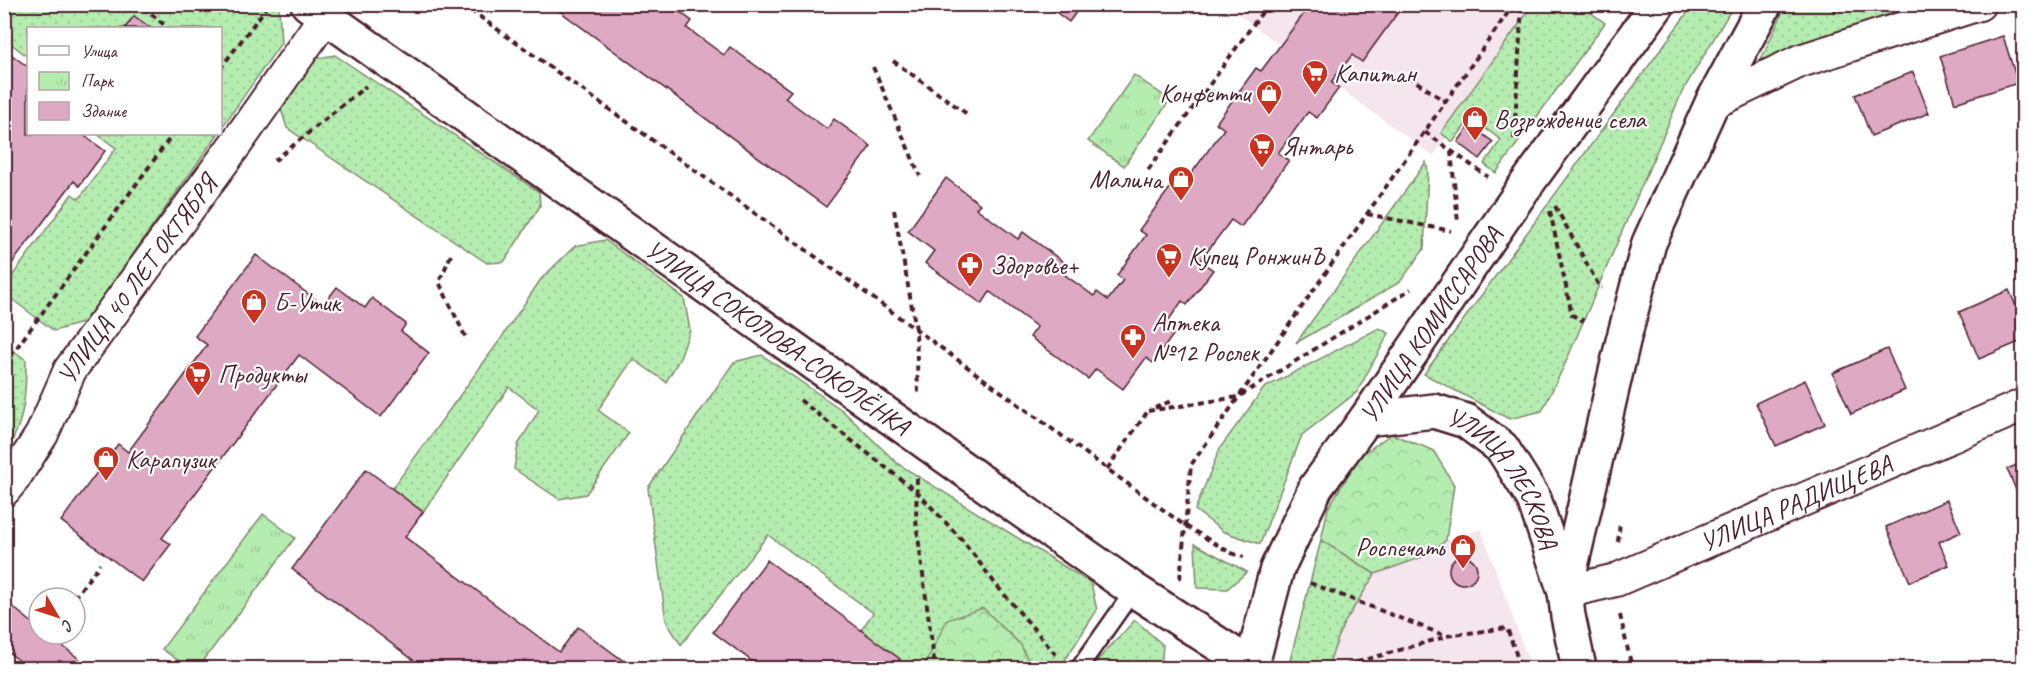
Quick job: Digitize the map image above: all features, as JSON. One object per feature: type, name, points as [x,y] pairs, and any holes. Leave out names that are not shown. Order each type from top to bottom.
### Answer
[{"type":"main road","name":"УЛИЦА КОМИССАРОВА","points":[[1252,667],[1277,569],[1316,488],[1366,419],[1522,189],[1658,4]]},
{"type":"main road","points":[[1579,669],[1565,592],[1649,243],[1712,103],[1765,4]]},
{"type":"main road","name":"УЛИЦА СОКОЛОВА-СОКОЛЁНКА","points":[[317,11],[1134,590],[1252,667]]},
{"type":"main road","name":"УЛИЦА ЛЕСКОВА","points":[[1366,419],[1434,411],[1466,421],[1502,448],[1534,499],[1565,592]]},
{"type":"street","points":[[1712,103],[1800,61],[1979,4]]},
{"type":"street","name":"УЛИЦА 40 ЛЕТ ОКТЯБРЯ","points":[[4,489],[14,478],[42,434],[70,370],[233,148],[317,11]]},
{"type":"street","name":"УЛИЦА РАДИЩЕВА","points":[[1565,592],[1616,579],[2024,405]]},
{"type":"lane","points":[[1079,669],[1134,590]]},
{"type":"path","points":[[91,4],[142,5],[167,27]]},
{"type":"path","points":[[222,66],[269,4]]},
{"type":"path","points":[[462,4],[835,270],[1184,525],[1231,553],[1446,636]]},
{"type":"path","points":[[791,10],[795,4]]},
{"type":"path","points":[[1148,170],[1268,4]]},
{"type":"path","points":[[1172,669],[1191,465],[1514,4]]},
{"type":"path","points":[[1514,139],[1522,4]]},
{"type":"path","points":[[1833,12],[1841,4]]},
{"type":"path","points":[[893,61],[967,114]]},
{"type":"path","points":[[274,161],[392,65]]},
{"type":"path","points":[[873,67],[920,176]]},
{"type":"path","points":[[1408,76],[1446,102]]},
{"type":"path","points":[[1425,132],[1496,183]]},
{"type":"path","points":[[4,365],[172,135]]},
{"type":"path","points":[[1367,214],[1459,233],[1451,151]]},
{"type":"path","points":[[1584,321],[1572,315],[1549,200],[1599,286],[1633,304]]},
{"type":"path","points":[[451,255],[439,282],[466,338]]},
{"type":"path","points":[[1148,411],[1239,397],[1416,285]]},
{"type":"path","points":[[799,399],[917,492],[964,542],[997,586],[1061,661]]},
{"type":"path","points":[[1107,469],[1148,411],[1171,401]]},
{"type":"path","points":[[1620,520],[1616,579],[1617,606],[1632,669]]},
{"type":"path","points":[[83,586],[100,564]]},
{"type":"path","points":[[1337,669],[1446,636],[1507,628],[1521,669]]},
{"type":"shaded area","points":[[1225,5],[1543,5],[1433,156]]},
{"type":"shaded area","points":[[1481,529],[1531,668],[1327,668],[1343,625],[1375,574],[1427,555],[1446,540]]},
{"type":"green space","points":[[4,5],[277,5],[279,6],[281,43],[222,128],[222,27],[27,27],[27,56],[5,39]]},
{"type":"green space","points":[[1533,5],[1580,5],[1605,23],[1496,173],[1484,164],[1501,140],[1471,118],[1453,142],[1441,133]]},
{"type":"green space","points":[[1693,5],[1734,5],[1682,92],[1565,364],[1542,411],[1509,419],[1424,374]]},
{"type":"green space","points":[[1786,5],[1938,5],[1759,64]]},
{"type":"green space","points":[[335,55],[539,192],[540,206],[504,262],[487,263],[287,128],[281,109],[313,59]]},
{"type":"green space","points":[[1134,75],[1170,100],[1124,166],[1088,141]]},
{"type":"green space","points":[[98,135],[217,135],[85,322],[54,331],[5,294],[5,286],[72,194],[79,199],[116,148]]},
{"type":"green space","points":[[1426,162],[1428,171],[1424,249],[1400,282],[1296,343]]},
{"type":"green space","points":[[605,240],[684,298],[690,330],[679,360],[666,382],[633,359],[598,410],[629,433],[586,494],[559,499],[514,469],[518,445],[539,410],[509,387],[423,512],[392,489],[500,340],[541,279],[575,246]]},
{"type":"green space","points":[[1379,328],[1389,333],[1357,392],[1302,435],[1260,544],[1224,532],[1195,510],[1220,448],[1264,388]]},
{"type":"green space","points":[[5,344],[26,360],[25,395],[21,418],[7,449],[4,447]]},
{"type":"green space","points":[[762,355],[842,410],[898,464],[1091,583],[1097,610],[1060,668],[892,668],[900,659],[861,630],[873,613],[768,535],[681,645],[666,621],[648,488],[734,362]]},
{"type":"green space","points":[[1391,434],[1433,450],[1454,485],[1446,540],[1428,555],[1375,574],[1321,540],[1328,508],[1360,456]]},
{"type":"green space","points":[[263,514],[295,538],[198,668],[189,668],[162,649]]},
{"type":"green space","points":[[1321,540],[1375,574],[1343,625],[1327,668],[1288,668]]},
{"type":"green space","points":[[1195,544],[1247,572],[1227,589],[1197,588]]},
{"type":"green space","points":[[983,608],[1021,645],[1031,668],[923,668],[947,620]]},
{"type":"green space","points":[[1135,620],[1163,645],[1161,668],[1090,668]]},
{"type":"building","points":[[550,4],[669,4],[692,21],[687,28],[724,55],[730,47],[791,91],[785,98],[827,129],[834,119],[871,146],[826,207]]},
{"type":"building","points":[[1045,4],[1082,4],[1069,22]]},
{"type":"building","points":[[1311,4],[1404,4],[1362,62],[1352,55],[1331,82],[1339,88],[1317,118],[1308,112],[1278,153],[1289,160],[1241,227],[1231,220],[1200,261],[1213,270],[1187,305],[1182,301],[1166,324],[1176,331],[1153,363],[1146,358],[1123,389],[1096,369],[1088,379],[1030,337],[1037,327],[990,292],[982,304],[925,263],[934,251],[908,231],[946,178],[980,204],[976,208],[1018,239],[1023,232],[1070,267],[1065,275],[1094,296],[1097,292],[1108,300],[1123,280],[1117,275],[1146,235],[1139,230],[1181,173],[1188,178],[1224,129],[1216,123],[1256,68],[1261,71]]},
{"type":"building","points":[[134,16],[150,27],[126,27]]},
{"type":"building","points":[[2003,36],[2018,83],[1955,103],[1940,56]]},
{"type":"building","points":[[4,49],[27,66],[27,135],[83,135],[105,151],[79,186],[74,181],[4,274]]},
{"type":"building","points":[[1913,72],[1929,113],[1871,136],[1855,95]]},
{"type":"building","name":"Возрождение села","points":[[1470,125],[1493,142],[1480,159],[1458,142]]},
{"type":"building","points":[[256,255],[323,305],[337,287],[365,308],[372,298],[406,324],[401,331],[429,353],[381,417],[299,355],[162,538],[171,544],[142,582],[61,521],[118,444],[128,452],[194,363],[207,345],[195,336]]},
{"type":"building","points":[[2009,290],[2024,324],[2024,340],[1979,359],[1959,312]]},
{"type":"building","points":[[1887,349],[1905,390],[1851,414],[1833,373]]},
{"type":"building","points":[[1805,380],[1825,424],[1776,446],[1756,403]]},
{"type":"building","points":[[2024,462],[2024,509],[2007,469]]},
{"type":"building","points":[[366,469],[423,512],[405,537],[559,652],[578,627],[633,668],[424,668],[292,569]]},
{"type":"building","points":[[1947,500],[1961,532],[1939,542],[1949,565],[1910,582],[1886,527]]},
{"type":"building","name":"Роспечать","points":[[1463,556],[1473,560],[1477,570],[1473,580],[1463,584],[1453,580],[1449,570],[1453,560]]},
{"type":"building","points":[[767,560],[900,659],[892,668],[761,668],[713,632]]},
{"type":"building","points":[[4,600],[27,618],[27,646],[63,646],[91,668],[29,668],[4,649]]},
{"type":"place","name":"Капитан","points":[[1315,96]]},
{"type":"place","name":"Конфетти","points":[[1269,116]]},
{"type":"place","name":"Возрождение села","points":[[1475,142]]},
{"type":"place","name":"Янтарь","points":[[1262,169]]},
{"type":"place","name":"Малина","points":[[1181,202]]},
{"type":"place","name":"Купец РонжинЪ","points":[[1169,279]]},
{"type":"place","name":"Здоровье+","points":[[970,288]]},
{"type":"place","name":"Б-Утик","points":[[254,325]]},
{"type":"place","name":"Аптека №12 Рослек","points":[[1133,360]]},
{"type":"place","name":"Продукты","points":[[198,397]]},
{"type":"place","name":"Карапузик","points":[[106,482]]},
{"type":"place","name":"Роспечать","points":[[1463,570]]}]
